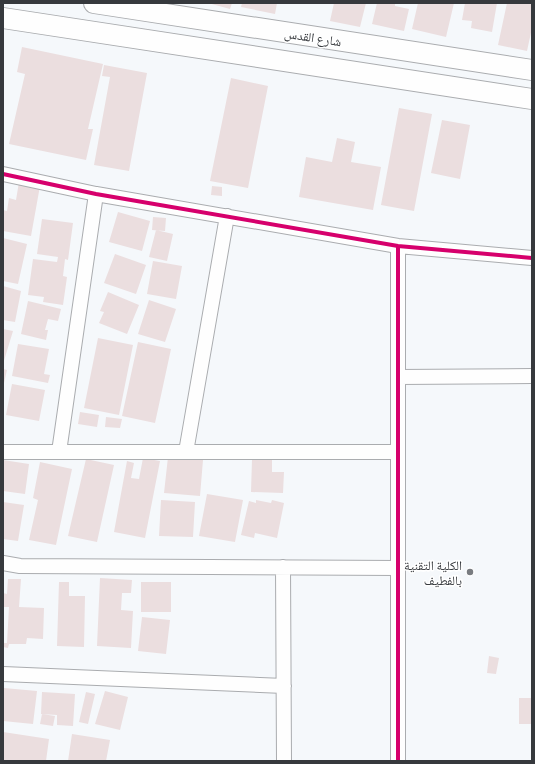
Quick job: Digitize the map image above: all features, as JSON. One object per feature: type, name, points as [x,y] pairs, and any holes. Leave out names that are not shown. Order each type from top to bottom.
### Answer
[{"type":"main road","name":"شارع القدس","points":[[94,3],[532,70]]},
{"type":"main road","points":[[3,18],[532,98]]},
{"type":"street","points":[[3,174],[96,194],[398,246],[532,258]]},
{"type":"street","points":[[58,452],[96,194]]},
{"type":"street","points":[[186,452],[227,216]]},
{"type":"street","points":[[398,246],[398,761]]},
{"type":"street","points":[[398,378],[532,376]]},
{"type":"street","points":[[3,452],[398,452]]},
{"type":"street","points":[[3,563],[20,566],[398,568]]},
{"type":"street","points":[[283,567],[284,761]]},
{"type":"street","points":[[3,674],[284,686]]},
{"type":"building","points":[[208,3],[232,3],[230,9]]},
{"type":"building","points":[[242,3],[277,3],[275,14],[241,7]]},
{"type":"building","points":[[334,3],[366,3],[360,27],[330,21]]},
{"type":"building","points":[[377,3],[395,3],[395,6],[409,9],[404,31],[372,24]]},
{"type":"building","points":[[418,3],[454,3],[446,37],[412,29]]},
{"type":"building","points":[[465,3],[497,3],[492,32],[471,28],[472,21],[462,20]]},
{"type":"building","points":[[507,3],[532,3],[532,28],[527,51],[498,45]]},
{"type":"building","points":[[22,47],[103,64],[88,129],[93,129],[86,160],[9,144],[25,74],[17,72]]},
{"type":"building","points":[[104,65],[147,73],[129,171],[94,165],[110,77],[102,76]]},
{"type":"building","points":[[231,78],[268,86],[248,188],[210,181]]},
{"type":"building","points":[[399,108],[432,114],[414,211],[381,205]]},
{"type":"building","points":[[442,120],[470,125],[460,179],[431,173]]},
{"type":"building","points":[[337,138],[355,142],[351,162],[381,167],[373,210],[299,197],[306,157],[332,162]]},
{"type":"building","points":[[19,182],[40,186],[31,236],[3,231],[3,210],[7,211],[9,198],[16,200]]},
{"type":"building","points":[[212,186],[222,187],[222,196],[211,195]]},
{"type":"building","points":[[118,212],[150,221],[142,251],[109,242]]},
{"type":"building","points":[[153,217],[166,218],[165,231],[152,230]]},
{"type":"building","points":[[42,219],[73,223],[68,260],[65,259],[63,276],[67,277],[63,305],[43,302],[44,297],[28,295],[33,259],[57,262],[58,257],[37,254]]},
{"type":"building","points":[[156,230],[173,234],[167,261],[149,257]]},
{"type":"building","points":[[3,238],[27,244],[18,284],[3,281]]},
{"type":"building","points":[[115,254],[146,265],[136,294],[104,283]]},
{"type":"building","points":[[153,261],[182,266],[176,299],[147,294]]},
{"type":"building","points":[[3,286],[21,291],[15,322],[3,320]]},
{"type":"building","points":[[108,292],[139,305],[127,334],[99,323],[104,312],[100,311]]},
{"type":"building","points":[[149,300],[176,309],[165,342],[138,334]]},
{"type":"building","points":[[28,301],[61,309],[58,321],[48,319],[45,330],[48,330],[46,340],[21,334]]},
{"type":"building","points":[[3,329],[13,331],[3,364]]},
{"type":"building","points":[[98,338],[133,345],[119,415],[84,408]]},
{"type":"building","points":[[138,342],[171,349],[155,423],[122,416]]},
{"type":"building","points":[[18,344],[49,349],[44,374],[50,375],[48,383],[12,376]]},
{"type":"building","points":[[3,369],[7,370],[4,383],[3,383]]},
{"type":"building","points":[[12,384],[45,390],[39,421],[6,415]]},
{"type":"building","points":[[80,412],[99,415],[97,427],[78,424]]},
{"type":"building","points":[[106,417],[122,419],[120,428],[105,427]]},
{"type":"building","points":[[168,457],[203,460],[200,496],[164,493]]},
{"type":"building","points":[[143,458],[160,461],[145,538],[114,532],[127,461],[134,463],[131,478],[139,479]]},
{"type":"building","points":[[86,459],[114,465],[97,542],[68,536]]},
{"type":"building","points":[[252,459],[272,459],[272,472],[284,472],[283,493],[251,492]]},
{"type":"building","points":[[3,460],[29,464],[25,494],[3,491]]},
{"type":"building","points":[[40,462],[72,469],[56,545],[29,540],[38,500],[33,498]]},
{"type":"building","points":[[207,494],[243,500],[235,542],[199,536]]},
{"type":"building","points":[[161,500],[195,502],[193,537],[159,536]]},
{"type":"building","points":[[256,500],[271,503],[272,500],[284,503],[277,538],[255,533],[254,538],[241,535],[249,501],[256,503]]},
{"type":"building","points":[[3,502],[24,505],[18,541],[3,539]]},
{"type":"building","points":[[100,578],[132,580],[131,593],[122,593],[121,610],[133,611],[131,648],[97,646]]},
{"type":"building","points":[[8,579],[21,579],[19,607],[44,608],[43,639],[27,638],[26,644],[9,644],[8,648],[3,647],[3,643],[7,643],[9,607],[3,607],[3,593],[7,594]]},
{"type":"building","points":[[59,582],[69,582],[69,596],[85,596],[84,647],[57,646]]},
{"type":"building","points":[[141,582],[171,582],[171,612],[141,612]]},
{"type":"building","points":[[142,617],[170,620],[166,654],[138,651]]},
{"type":"building","points":[[489,656],[499,658],[496,674],[487,673]]},
{"type":"building","points":[[4,688],[37,691],[33,724],[3,721]]},
{"type":"building","points":[[105,691],[128,697],[120,730],[95,724]]},
{"type":"building","points":[[42,692],[75,694],[73,726],[57,725],[57,715],[41,714]]},
{"type":"building","points":[[86,692],[95,694],[88,724],[79,722]]},
{"type":"building","points":[[519,698],[532,698],[532,724],[519,724]]},
{"type":"building","points":[[42,714],[55,716],[53,726],[40,724]]},
{"type":"building","points":[[3,732],[49,739],[46,761],[3,761]]},
{"type":"building","points":[[72,734],[110,740],[106,761],[68,761]]},
{"type":"cycle path","points":[[3,174],[96,194],[398,246],[532,258]]},
{"type":"cycle path","points":[[398,246],[398,761]]},
{"type":"place","name":"الكلية التقنية بالفطيف","points":[[470,572]]}]
